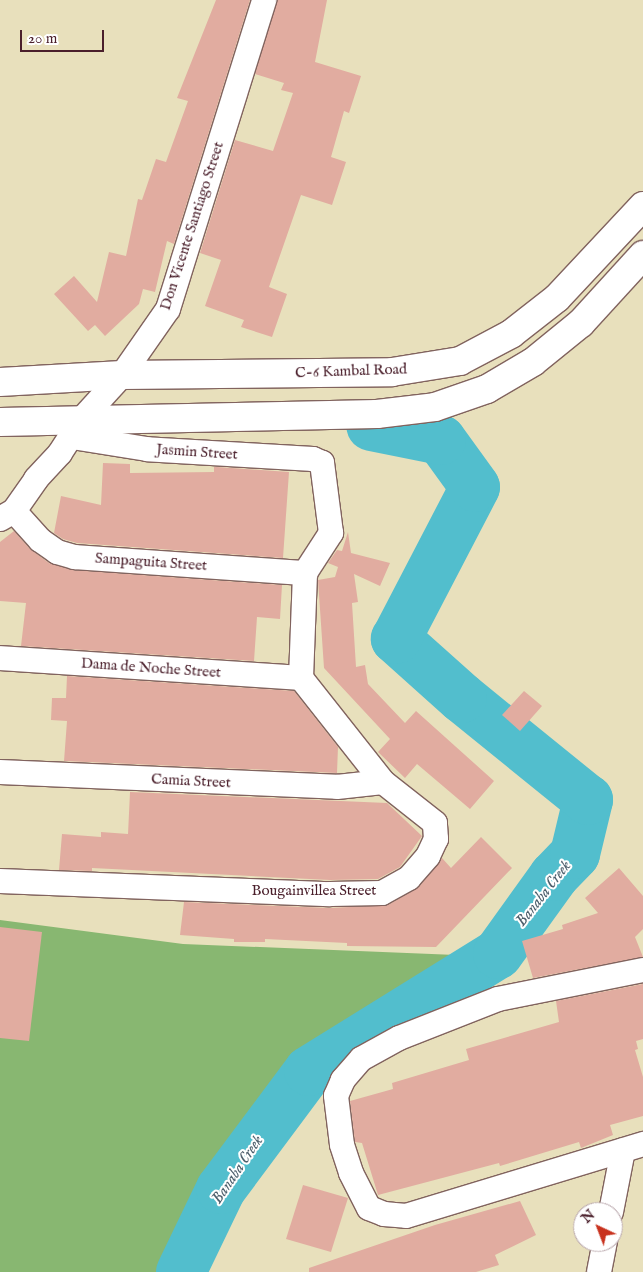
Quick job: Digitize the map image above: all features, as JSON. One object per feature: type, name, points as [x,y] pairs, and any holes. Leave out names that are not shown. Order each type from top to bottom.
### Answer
[{"type":"main road","name":"C-6 Kambal Road","points":[[0,382],[122,375],[392,372],[460,361],[511,334],[557,298],[643,206]]},
{"type":"main road","points":[[0,422],[77,428],[377,414],[435,407],[487,389],[533,362],[581,323],[643,255]]},
{"type":"street","name":"Don Vicente Santiago Street","points":[[7,515],[122,375],[168,308],[264,0]]},
{"type":"street","name":"Jasmin Street","points":[[77,428],[147,449],[313,459],[322,463],[332,533],[305,574]]},
{"type":"street","name":"Sampaguita Street","points":[[7,515],[57,552],[75,557],[305,574]]},
{"type":"street","points":[[301,678],[305,574]]},
{"type":"street","name":"Dama de Noche Street","points":[[0,658],[301,678]]},
{"type":"street","name":"Bougainvillea Street","points":[[0,881],[330,894],[382,893],[409,878],[428,856],[436,839],[434,823],[383,782],[301,678]]},
{"type":"street","name":"Camia Street","points":[[0,772],[337,787],[383,782]]},
{"type":"street","points":[[633,1147],[406,1216],[376,1213],[362,1197],[342,1145],[336,1096],[343,1080],[361,1060],[399,1038],[498,999],[643,970]]},
{"type":"street","points":[[614,1202],[633,1147]]},
{"type":"street","points":[[599,1272],[603,1252]]},
{"type":"green space","points":[[0,920],[183,944],[456,955],[331,1030],[264,1103],[228,1157],[165,1272],[0,1272]]},
{"type":"building","points":[[216,0],[250,0],[174,244],[167,241],[155,292],[143,289],[139,304],[105,336],[95,325],[88,331],[54,294],[74,276],[97,302],[109,252],[126,256],[138,199],[142,200],[156,159],[166,162],[188,101],[177,98]]},
{"type":"building","points":[[277,0],[327,0],[315,62],[361,76],[349,113],[344,111],[331,157],[346,162],[332,205],[301,195],[269,287],[287,294],[272,337],[241,327],[244,320],[205,306],[221,260],[200,253],[235,140],[273,151],[293,93],[281,90],[284,83],[255,74]]},
{"type":"building","points":[[103,463],[130,464],[130,473],[214,472],[214,467],[289,472],[283,558],[77,543],[63,539],[54,533],[61,496],[101,505]]},
{"type":"building","points":[[14,531],[30,549],[49,563],[72,570],[282,585],[280,619],[257,617],[254,661],[21,646],[26,603],[0,601],[0,542]]},
{"type":"building","points":[[348,532],[351,553],[390,563],[380,586],[354,574],[358,602],[352,603],[356,667],[365,665],[368,684],[405,723],[416,711],[494,781],[470,809],[417,764],[405,778],[378,752],[390,739],[324,668],[318,580],[335,577],[338,567],[328,563],[337,550],[342,551]]},
{"type":"building","points":[[67,676],[294,691],[338,747],[337,773],[64,761],[67,721],[51,720],[52,698],[66,698]]},
{"type":"building","points":[[524,691],[542,706],[520,731],[502,715]]},
{"type":"building","points":[[130,792],[387,803],[422,836],[400,867],[378,879],[330,880],[92,868],[92,871],[59,870],[62,834],[101,837],[101,832],[128,834]]},
{"type":"building","points":[[481,837],[512,868],[436,947],[347,946],[347,943],[265,939],[265,942],[234,942],[234,939],[180,935],[184,902],[330,908],[388,905],[419,887],[442,858],[451,868]]},
{"type":"building","points":[[619,868],[643,896],[643,929],[635,937],[643,957],[533,978],[522,941],[563,929],[562,925],[598,913],[585,898]]},
{"type":"building","points":[[0,927],[42,932],[29,1041],[0,1038]]},
{"type":"building","points":[[643,984],[643,1039],[636,1041],[638,1049],[635,1050],[643,1077],[643,1116],[610,1125],[613,1135],[581,1148],[579,1142],[500,1166],[499,1163],[378,1195],[362,1143],[355,1142],[350,1101],[393,1089],[392,1083],[469,1060],[466,1049],[559,1022],[556,1001]]},
{"type":"building","points":[[303,1185],[348,1198],[331,1252],[286,1239]]},
{"type":"building","points":[[520,1201],[536,1235],[495,1255],[499,1265],[476,1272],[309,1272],[309,1268],[435,1225]]},
{"type":"waterway","name":"Banaba Creek","points":[[181,1272],[221,1189],[309,1071],[498,954],[554,876],[575,854],[588,800],[462,698],[396,639],[475,487],[441,440],[371,426]]}]
